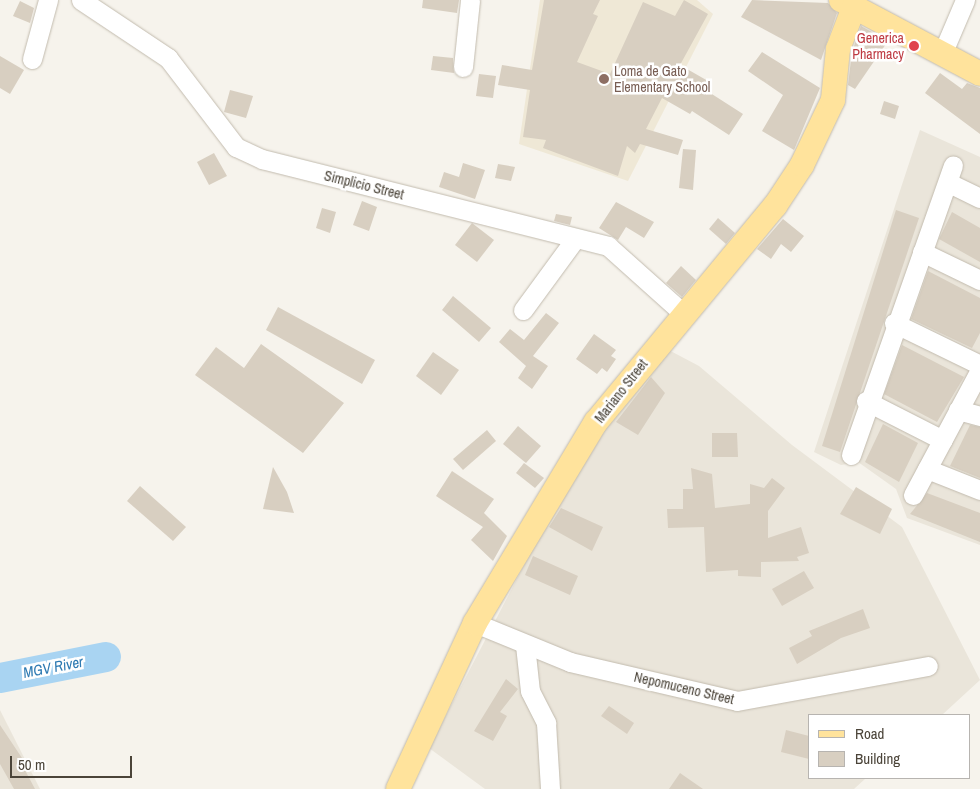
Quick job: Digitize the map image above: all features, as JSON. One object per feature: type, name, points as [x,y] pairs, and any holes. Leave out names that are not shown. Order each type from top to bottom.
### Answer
[{"type":"main road","points":[[848,4],[980,74]]},
{"type":"main road","name":"Mariano Street","points":[[398,789],[475,623],[596,422],[682,313],[776,206],[802,165],[833,100],[838,49],[848,4]]},
{"type":"street","points":[[32,59],[48,0]]},
{"type":"street","name":"Simplicio Street","points":[[81,0],[168,58],[236,147],[262,159],[608,246],[682,313]]},
{"type":"street","points":[[463,67],[470,0]]},
{"type":"street","points":[[942,54],[965,0]]},
{"type":"street","points":[[850,455],[866,401],[894,322],[951,174],[980,198]]},
{"type":"street","points":[[523,310],[575,239]]},
{"type":"street","points":[[922,252],[980,280]]},
{"type":"street","points":[[894,322],[980,365]]},
{"type":"street","points":[[913,495],[980,370]]},
{"type":"street","points":[[866,401],[943,440]]},
{"type":"street","points":[[958,410],[980,416]]},
{"type":"street","points":[[927,469],[980,490]]},
{"type":"street","name":"Nepomuceno Street","points":[[475,623],[524,645],[570,662],[737,701],[928,666]]},
{"type":"street","points":[[524,645],[530,692],[546,723],[550,789]]},
{"type":"shaded area","name":"Loma de Gato Elementary School","points":[[540,0],[697,0],[713,14],[628,181],[519,144]]},
{"type":"shaded area","points":[[920,130],[980,157],[980,545],[907,518],[896,489],[858,462],[841,465],[814,452]]},
{"type":"shaded area","points":[[663,347],[699,366],[792,445],[902,527],[980,680],[943,714],[808,714],[808,779],[865,779],[854,789],[485,789],[429,748],[585,448]]},
{"type":"shaded area","points":[[0,710],[40,789],[0,789]]},
{"type":"building","points":[[423,0],[459,0],[457,13],[422,8]]},
{"type":"building","name":"Loma de Gato Elementary School","points":[[544,0],[600,0],[593,14],[598,16],[577,62],[610,74],[643,2],[675,16],[684,0],[708,14],[680,65],[708,81],[704,89],[743,114],[729,135],[692,111],[690,114],[662,98],[646,129],[683,140],[678,155],[640,144],[635,153],[627,146],[618,176],[543,148],[546,140],[523,137],[530,90],[498,85],[502,65],[532,70]]},
{"type":"building","points":[[752,0],[828,3],[837,13],[821,60],[741,17]]},
{"type":"building","points":[[20,1],[34,8],[30,23],[13,16]]},
{"type":"building","points":[[861,26],[888,41],[855,89],[848,85],[852,52]]},
{"type":"building","points":[[762,52],[820,88],[794,150],[762,131],[783,95],[748,71]]},
{"type":"building","points":[[0,56],[24,70],[10,94],[0,88]]},
{"type":"building","points":[[433,56],[453,58],[454,73],[431,70]]},
{"type":"building","points":[[940,73],[962,89],[967,83],[980,88],[980,134],[925,93]]},
{"type":"building","points":[[479,74],[496,76],[493,98],[476,96]]},
{"type":"building","points":[[230,90],[253,96],[246,118],[224,112]]},
{"type":"building","points":[[884,101],[899,106],[895,119],[880,114]]},
{"type":"building","points":[[683,149],[696,150],[693,190],[679,188]]},
{"type":"building","points":[[214,153],[227,176],[209,185],[197,162]]},
{"type":"building","points":[[463,163],[485,170],[475,199],[439,187],[444,172],[459,177]]},
{"type":"building","points":[[498,164],[515,167],[511,181],[495,178]]},
{"type":"building","points":[[362,201],[377,207],[369,231],[353,225]]},
{"type":"building","points":[[616,202],[654,222],[644,238],[626,227],[618,240],[599,228]]},
{"type":"building","points":[[322,208],[336,212],[330,233],[316,228]]},
{"type":"building","points":[[896,210],[919,218],[840,452],[822,446]]},
{"type":"building","points":[[952,212],[980,228],[980,262],[939,239]]},
{"type":"building","points":[[556,214],[572,217],[570,225],[554,221]]},
{"type":"building","points":[[718,218],[735,233],[726,244],[709,229]]},
{"type":"building","points":[[783,219],[804,236],[791,252],[781,244],[771,259],[757,249]]},
{"type":"building","points":[[472,223],[494,240],[477,262],[455,245]]},
{"type":"building","points":[[681,266],[696,280],[682,297],[666,283]]},
{"type":"building","points":[[928,271],[980,298],[980,333],[972,348],[911,319]]},
{"type":"building","points":[[453,296],[491,328],[479,342],[442,310]]},
{"type":"building","points":[[278,307],[375,360],[362,384],[266,330]]},
{"type":"building","points":[[546,313],[559,323],[533,356],[548,366],[532,389],[518,378],[526,366],[499,342],[510,329],[524,340]]},
{"type":"building","points":[[594,334],[616,350],[611,356],[616,359],[607,372],[602,368],[597,374],[576,359]]},
{"type":"building","points":[[261,344],[344,403],[303,453],[195,375],[216,347],[244,368]]},
{"type":"building","points":[[902,345],[964,377],[937,422],[884,394]]},
{"type":"building","points":[[433,352],[459,370],[441,395],[416,376]]},
{"type":"building","points":[[651,377],[665,393],[638,435],[616,422]]},
{"type":"building","points":[[883,424],[918,443],[899,482],[865,462]]},
{"type":"building","points":[[970,425],[980,427],[980,478],[950,466]]},
{"type":"building","points":[[518,426],[541,446],[526,463],[503,444]]},
{"type":"building","points":[[487,430],[496,441],[463,470],[453,459]]},
{"type":"building","points":[[712,433],[737,433],[738,457],[712,457]]},
{"type":"building","points":[[524,463],[544,478],[535,488],[516,473]]},
{"type":"building","points":[[273,467],[287,492],[294,513],[263,509]]},
{"type":"building","points":[[691,468],[712,474],[715,508],[750,504],[750,484],[764,488],[772,478],[785,488],[768,511],[768,538],[801,527],[809,553],[797,557],[799,561],[761,562],[761,577],[738,576],[738,570],[706,572],[704,527],[668,528],[667,509],[683,509],[683,489],[693,489]]},
{"type":"building","points":[[452,471],[494,499],[484,513],[507,536],[493,561],[471,540],[483,527],[436,496]]},
{"type":"building","points":[[140,486],[186,527],[173,541],[127,501]]},
{"type":"building","points":[[856,487],[892,509],[880,534],[840,514]]},
{"type":"building","points":[[927,493],[980,513],[980,542],[910,514]]},
{"type":"building","points":[[561,508],[603,527],[592,551],[549,527]]},
{"type":"building","points":[[533,556],[578,576],[570,595],[525,575]]},
{"type":"building","points":[[804,571],[814,588],[782,606],[772,589]]},
{"type":"building","points":[[863,609],[870,628],[841,638],[797,664],[789,648],[812,636],[809,631]]},
{"type":"building","points":[[506,679],[518,689],[500,712],[507,716],[493,741],[474,731]]},
{"type":"building","points":[[609,706],[634,723],[627,734],[601,716]]},
{"type":"building","points":[[0,725],[30,770],[26,772],[35,789],[14,789],[0,764]]},
{"type":"building","points":[[786,730],[808,736],[808,759],[781,752]]},
{"type":"building","points":[[680,773],[703,789],[669,789]]},
{"type":"waterway","name":"MGV River","points":[[0,678],[106,657]]},
{"type":"place","name":"Generica Pharmacy","points":[[914,46]]},
{"type":"place","name":"Loma de Gato Elementary School","points":[[604,79]]}]
